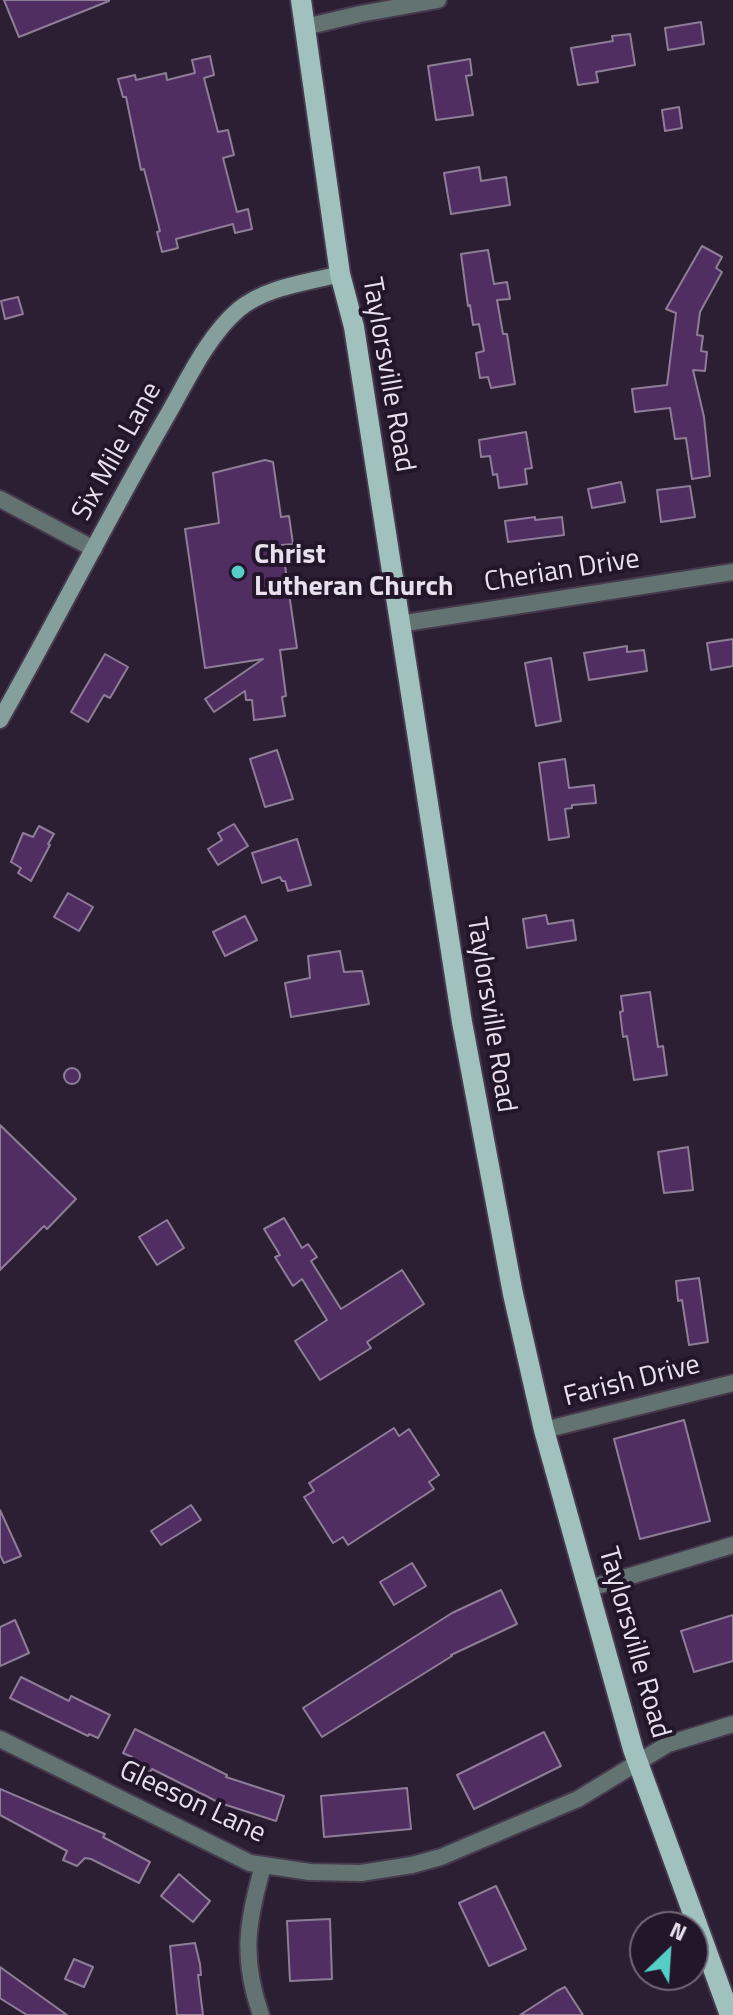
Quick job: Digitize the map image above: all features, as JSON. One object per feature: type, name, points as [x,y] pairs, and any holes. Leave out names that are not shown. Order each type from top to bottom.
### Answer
[{"type":"main road","name":"Taylorsville Road","points":[[301,0],[340,274],[354,327],[462,1022],[493,1198],[544,1430],[637,1763],[728,1992],[730,2015]]},
{"type":"street","points":[[305,27],[438,0]]},
{"type":"street","name":"Six Mile Lane","points":[[0,720],[149,447],[217,333],[253,299],[340,274]]},
{"type":"street","points":[[0,499],[94,549]]},
{"type":"street","name":"Cherian Drive","points":[[399,624],[733,572]]},
{"type":"street","name":"Farish Drive","points":[[544,1430],[733,1383]]},
{"type":"street","points":[[587,1589],[733,1545]]},
{"type":"street","name":"Gleeson Lane","points":[[0,1739],[250,1863],[321,1872],[361,1873],[418,1864],[453,1852],[557,1809],[668,1744],[733,1724]]},
{"type":"street","points":[[261,2015],[253,1992],[247,1950],[251,1908],[263,1866]]},
{"type":"building","points":[[4,0],[109,0],[109,1],[19,37]]},
{"type":"building","points":[[701,22],[704,44],[668,50],[665,28]]},
{"type":"building","points":[[630,34],[635,65],[596,72],[598,82],[578,85],[571,48],[613,41],[612,36]]},
{"type":"building","points":[[210,56],[214,75],[204,78],[218,132],[228,130],[234,155],[223,158],[237,212],[248,209],[252,229],[235,233],[233,224],[176,239],[178,248],[162,252],[157,232],[160,231],[144,169],[141,170],[126,97],[123,97],[118,79],[135,75],[136,80],[166,73],[167,80],[195,73],[192,60]]},
{"type":"building","points":[[470,59],[472,75],[466,76],[473,115],[436,120],[428,66]]},
{"type":"building","points":[[679,107],[682,128],[665,131],[662,110]]},
{"type":"building","points":[[479,167],[481,181],[506,177],[510,205],[451,214],[444,173]]},
{"type":"building","points":[[702,246],[722,257],[716,268],[722,272],[700,312],[697,335],[703,336],[701,351],[707,352],[705,371],[693,370],[704,417],[710,476],[692,479],[686,438],[675,439],[670,408],[635,412],[632,389],[667,385],[676,313],[666,309]]},
{"type":"building","points":[[488,250],[494,284],[507,282],[510,299],[497,300],[503,334],[507,334],[515,384],[491,388],[488,377],[480,378],[476,353],[484,351],[479,324],[473,325],[468,306],[461,254]]},
{"type":"building","points":[[18,297],[23,314],[5,319],[1,301]]},
{"type":"building","points":[[526,432],[532,468],[525,469],[527,484],[499,488],[490,456],[481,457],[479,440]]},
{"type":"building","name":"Christ Lutheran Church","points":[[265,460],[273,462],[281,517],[289,516],[293,544],[282,545],[297,648],[280,650],[286,696],[282,697],[285,716],[254,720],[252,700],[246,700],[245,691],[214,712],[205,699],[263,659],[205,668],[185,529],[219,523],[213,473]]},
{"type":"building","points":[[621,482],[625,502],[592,508],[588,489]]},
{"type":"building","points":[[690,486],[695,517],[661,522],[657,490]]},
{"type":"building","points":[[535,517],[535,520],[562,517],[564,535],[508,542],[505,521]]},
{"type":"building","points":[[733,639],[733,666],[711,670],[707,643]]},
{"type":"building","points":[[627,646],[627,652],[644,650],[647,671],[589,680],[584,653]]},
{"type":"building","points":[[105,654],[128,667],[110,698],[104,695],[88,722],[71,712]]},
{"type":"building","points":[[551,658],[561,721],[536,726],[525,663]]},
{"type":"building","points":[[277,750],[293,799],[265,807],[250,759]]},
{"type":"building","points":[[565,759],[569,788],[594,785],[596,803],[572,805],[572,808],[565,809],[569,837],[549,840],[539,763]]},
{"type":"building","points":[[234,824],[248,846],[218,865],[208,849],[222,840],[218,833]]},
{"type":"building","points":[[39,826],[54,834],[31,881],[18,873],[21,868],[11,862],[23,833],[33,837]]},
{"type":"building","points":[[297,839],[311,885],[288,891],[280,877],[262,883],[252,853]]},
{"type":"building","points":[[68,893],[93,907],[79,931],[54,917]]},
{"type":"building","points":[[546,915],[548,924],[573,920],[576,940],[527,948],[523,919]]},
{"type":"building","points":[[245,916],[257,940],[225,956],[213,932]]},
{"type":"building","points":[[340,951],[344,972],[362,971],[369,1004],[291,1017],[285,983],[310,978],[308,956]]},
{"type":"building","points":[[650,992],[658,1047],[663,1046],[667,1075],[634,1080],[627,1036],[623,1037],[621,996]]},
{"type":"building","points":[[72,1068],[80,1076],[72,1084],[64,1076]]},
{"type":"building","points":[[0,1125],[76,1199],[0,1270]]},
{"type":"building","points":[[688,1147],[693,1190],[664,1193],[658,1152]]},
{"type":"building","points":[[284,1218],[302,1248],[308,1244],[317,1257],[311,1261],[341,1309],[402,1270],[424,1304],[367,1342],[371,1348],[320,1380],[295,1341],[327,1320],[302,1279],[293,1286],[275,1257],[280,1255],[264,1229]]},
{"type":"building","points":[[167,1220],[184,1248],[157,1265],[139,1237]]},
{"type":"building","points":[[699,1278],[708,1342],[689,1345],[676,1281]]},
{"type":"building","points":[[684,1420],[710,1521],[640,1539],[614,1439]]},
{"type":"building","points":[[394,1428],[399,1436],[409,1429],[439,1475],[429,1482],[434,1489],[348,1545],[343,1537],[333,1543],[304,1497],[314,1491],[309,1483]]},
{"type":"building","points":[[191,1505],[201,1520],[161,1545],[151,1531]]},
{"type":"building","points":[[0,1510],[21,1556],[4,1563],[0,1555]]},
{"type":"building","points":[[412,1563],[426,1586],[394,1605],[380,1582]]},
{"type":"building","points":[[501,1590],[517,1624],[451,1655],[322,1737],[303,1708],[452,1613]]},
{"type":"building","points":[[733,1615],[733,1661],[694,1672],[681,1631]]},
{"type":"building","points":[[15,1620],[29,1653],[0,1666],[0,1627]]},
{"type":"building","points":[[21,1677],[69,1701],[71,1696],[110,1715],[98,1738],[10,1698]]},
{"type":"building","points":[[135,1729],[226,1777],[284,1796],[276,1821],[220,1803],[152,1769],[150,1772],[130,1762],[132,1757],[123,1753]]},
{"type":"building","points":[[544,1732],[561,1766],[474,1809],[457,1775]]},
{"type":"building","points":[[407,1788],[411,1829],[324,1837],[321,1796]]},
{"type":"building","points":[[0,1789],[105,1834],[103,1837],[150,1862],[139,1883],[91,1859],[85,1858],[77,1866],[63,1860],[67,1851],[0,1815]]},
{"type":"building","points":[[179,1874],[210,1901],[193,1922],[161,1896]]},
{"type":"building","points":[[496,1886],[526,1949],[489,1966],[459,1903]]},
{"type":"building","points":[[330,1919],[332,1979],[290,1981],[287,1921]]},
{"type":"building","points":[[195,1943],[200,1964],[201,1975],[198,1975],[203,2015],[177,2015],[170,1946]]},
{"type":"building","points":[[74,1959],[93,1967],[84,1987],[65,1979]]},
{"type":"building","points":[[0,1967],[67,2015],[27,2015],[0,1998]]},
{"type":"building","points":[[565,1987],[583,2015],[520,2015],[557,1991]]},
{"type":"place","name":"Christ Lutheran Church","points":[[238,572]]}]
